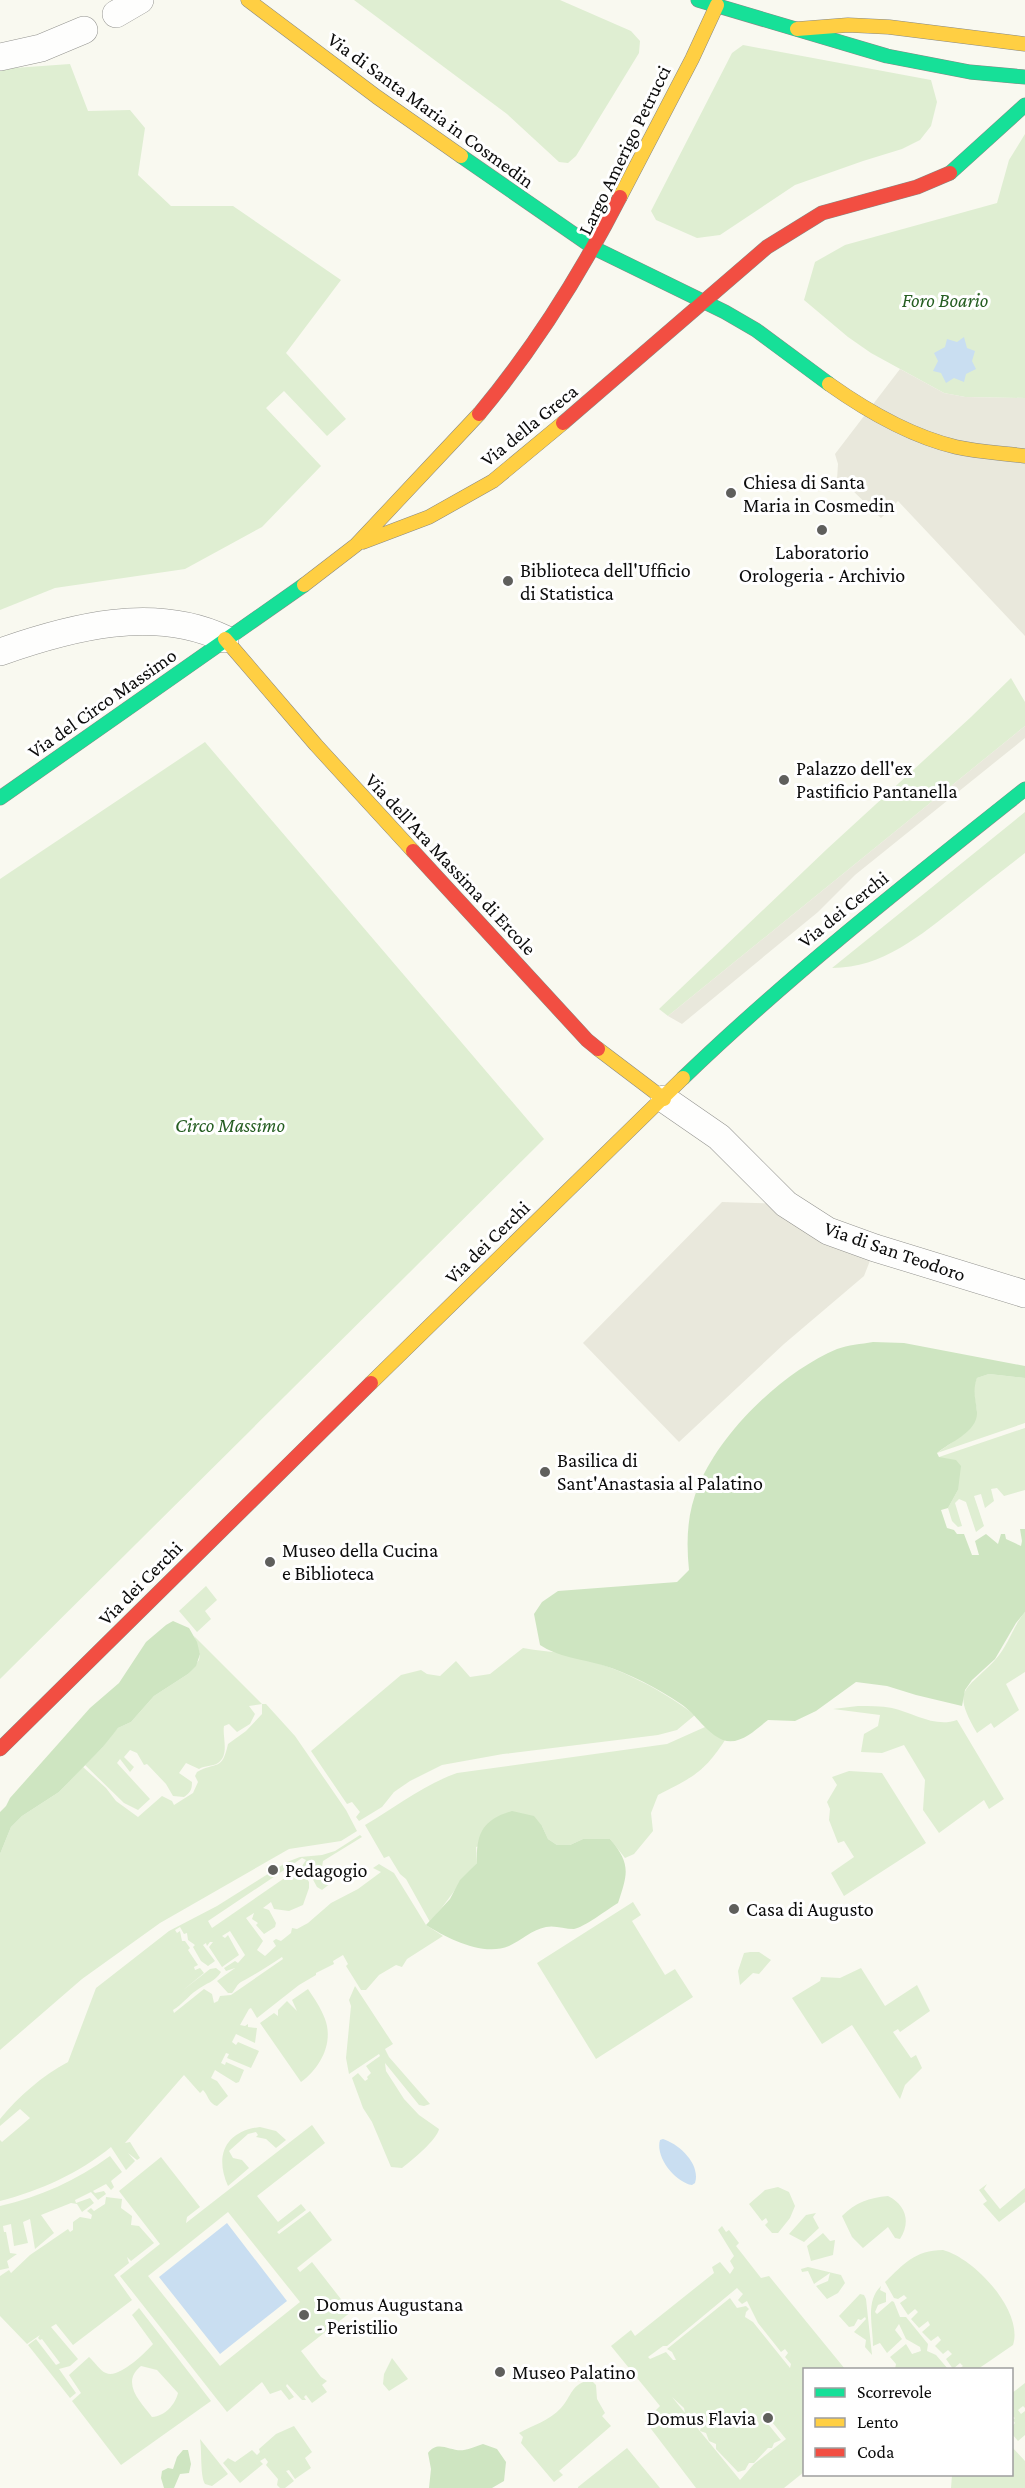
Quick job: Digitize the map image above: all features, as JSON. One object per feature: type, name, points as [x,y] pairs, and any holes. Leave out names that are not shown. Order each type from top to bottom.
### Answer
[{"type":"main road","name":"Via di Santa Maria in Cosmedin","points":[[248,0],[377,98],[594,248]]},
{"type":"main road","points":[[698,0],[887,56],[970,72],[1025,77]]},
{"type":"main road","name":"Largo Amerigo Petrucci","points":[[717,5],[692,59],[594,248],[704,301],[756,330],[831,386],[880,417],[904,429],[958,447],[1025,456]]},
{"type":"main road","points":[[795,29],[848,25],[889,27],[1025,44]]},
{"type":"main road","points":[[704,301],[767,247],[808,220],[845,205],[917,187],[953,171],[1025,105]]},
{"type":"main road","name":"Via della Greca","points":[[225,639],[279,604],[356,545],[457,439],[509,378],[557,309],[594,248]]},
{"type":"main road","name":"Via della Greca","points":[[356,545],[429,517],[493,481],[538,445],[704,301]]},
{"type":"main road","name":"Via del Circo Massimo","points":[[0,798],[225,639]]},
{"type":"main road","name":"Via dell'Ara Massima di Ercole","points":[[225,639],[300,728],[587,1040],[664,1099]]},
{"type":"main road","name":"Via dei Cerchi","points":[[0,1749],[524,1232],[664,1099],[702,1059],[800,970],[1025,789]]},
{"type":"street","points":[[116,14],[140,0]]},
{"type":"street","points":[[0,57],[41,48],[84,30]]},
{"type":"street","points":[[0,652],[55,634],[136,622],[188,625],[225,639]]},
{"type":"street","name":"Via di San Teodoro","points":[[664,1099],[720,1137],[786,1204],[828,1231],[875,1248],[1025,1294]]},
{"type":"green space","points":[[354,0],[560,0],[631,31],[640,41],[639,53],[576,156],[568,163],[559,162],[507,114]]},
{"type":"green space","points":[[743,45],[931,80],[937,102],[931,126],[920,140],[902,149],[795,185],[720,235],[697,238],[656,220],[651,211],[732,53]]},
{"type":"green space","points":[[70,64],[88,111],[130,110],[145,128],[138,175],[171,206],[233,206],[341,280],[286,353],[346,419],[327,436],[284,391],[266,408],[321,466],[262,527],[185,569],[55,588],[0,610],[0,69]]},
{"type":"green space","name":"Foro Boario","points":[[1025,134],[1025,398],[965,397],[944,393],[871,353],[804,300],[815,262],[845,245],[997,203],[1009,160]]},
{"type":"green space","points":[[1011,678],[1025,702],[1025,726],[668,1016],[659,1009],[827,849]]},
{"type":"green space","name":"Circo Massimo","points":[[205,742],[544,1139],[0,1679],[0,879]]},
{"type":"green space","points":[[1025,812],[1025,853],[930,928],[900,948],[885,956],[851,967],[832,968]]},
{"type":"green space","points":[[873,1342],[904,1343],[1025,1366],[1025,1378],[989,1374],[977,1378],[975,1391],[977,1412],[973,1425],[962,1436],[937,1453],[939,1457],[956,1460],[961,1466],[958,1490],[948,1508],[941,1510],[947,1528],[954,1530],[957,1534],[964,1534],[972,1555],[979,1555],[975,1541],[986,1534],[998,1544],[1001,1534],[1005,1534],[1006,1539],[1021,1546],[1020,1529],[1025,1529],[1025,1612],[995,1659],[972,1680],[965,1690],[962,1706],[887,1686],[856,1682],[816,1711],[795,1721],[768,1720],[742,1739],[729,1741],[717,1737],[681,1704],[643,1682],[612,1668],[562,1655],[540,1645],[534,1614],[542,1602],[558,1591],[677,1582],[689,1570],[688,1527],[695,1495],[709,1464],[739,1424],[776,1388],[817,1359],[837,1349]]},
{"type":"green space","points":[[989,1374],[1025,1378],[1025,1423],[937,1453],[964,1434],[977,1411],[973,1389],[977,1378]]},
{"type":"green space","points":[[1025,1428],[1025,1490],[1004,1496],[997,1488],[991,1489],[994,1501],[985,1508],[981,1494],[974,1496],[984,1526],[976,1532],[966,1502],[959,1499],[955,1503],[962,1526],[958,1527],[952,1521],[948,1508],[958,1490],[939,1457]]},
{"type":"green space","points":[[206,1586],[217,1600],[205,1611],[211,1619],[197,1632],[179,1611]]},
{"type":"green space","points":[[1025,1612],[1025,1672],[1006,1684],[1019,1710],[994,1728],[991,1723],[977,1733],[965,1707],[963,1699],[965,1692],[969,1685],[1000,1654]]},
{"type":"green space","points":[[173,1621],[189,1628],[197,1642],[200,1654],[196,1666],[188,1674],[154,1696],[131,1722],[118,1728],[59,1792],[22,1816],[11,1827],[0,1854],[0,1812],[10,1798],[90,1708],[119,1683],[146,1642]]},
{"type":"green space","points":[[194,1636],[262,1704],[249,1706],[255,1714],[250,1724],[237,1732],[229,1724],[224,1726],[225,1750],[222,1760],[199,1769],[186,1763],[179,1773],[192,1782],[192,1785],[184,1797],[173,1796],[166,1784],[147,1764],[144,1765],[137,1753],[130,1750],[124,1757],[134,1767],[130,1772],[120,1759],[117,1763],[150,1799],[138,1810],[124,1803],[85,1765],[118,1728],[131,1722],[154,1696],[188,1674],[199,1660],[200,1654]]},
{"type":"green space","points":[[523,1648],[582,1658],[616,1670],[665,1695],[695,1715],[677,1730],[658,1735],[503,1754],[442,1765],[410,1781],[394,1792],[382,1807],[359,1821],[356,1817],[360,1812],[352,1802],[347,1804],[311,1751],[401,1675],[421,1670],[427,1674],[440,1676],[456,1661],[470,1677],[490,1674]]},
{"type":"green space","points":[[262,1704],[266,1704],[295,1736],[346,1810],[357,1831],[341,1841],[289,1849],[160,1923],[82,1979],[0,2050],[0,1854],[11,1827],[22,1816],[59,1792],[83,1767],[106,1788],[116,1801],[138,1817],[162,1796],[172,1801],[174,1805],[193,1793],[198,1782],[195,1776],[197,1772],[221,1762],[228,1744],[246,1731],[262,1714]]},
{"type":"green space","points":[[858,1706],[892,1708],[933,1721],[957,1720],[1004,1799],[989,1809],[984,1800],[939,1833],[923,1810],[925,1780],[904,1745],[882,1753],[861,1752],[864,1734],[878,1726],[880,1715],[833,1709]]},
{"type":"green space","points":[[705,1727],[725,1740],[696,1774],[658,1795],[651,1813],[653,1831],[634,1854],[625,1858],[610,1839],[583,1839],[570,1845],[557,1845],[548,1839],[542,1826],[476,1847],[477,1863],[430,1922],[406,1879],[400,1874],[389,1856],[384,1858],[365,1825],[421,1790],[457,1773],[667,1744]]},
{"type":"green space","points":[[849,1771],[882,1773],[926,1843],[844,1896],[831,1873],[854,1857],[844,1841],[838,1843],[829,1820],[830,1809],[827,1802],[837,1785],[832,1777]]},
{"type":"green space","points":[[512,1811],[534,1816],[548,1839],[557,1845],[570,1845],[583,1839],[610,1839],[622,1855],[626,1869],[618,1903],[578,1928],[546,1927],[499,1949],[477,1948],[426,1925],[450,1899],[460,1880],[477,1863],[480,1836],[487,1824]]},
{"type":"green space","points":[[360,1835],[362,1837],[323,1861],[322,1867],[327,1867],[336,1879],[322,1890],[317,1887],[310,1874],[305,1876],[309,1882],[309,1888],[303,1905],[289,1911],[274,1909],[271,1902],[263,1908],[269,1910],[276,1923],[275,1927],[264,1934],[256,1925],[258,1923],[252,1919],[254,1913],[246,1918],[263,1941],[257,1950],[265,1956],[276,1946],[273,1941],[276,1939],[281,1941],[291,1933],[292,1928],[297,1929],[308,1923],[331,1903],[358,1889],[381,1872],[373,1868],[379,1864],[394,1873],[426,1925],[443,1936],[407,1959],[402,1967],[396,1965],[379,1975],[366,1990],[361,1990],[346,1966],[348,1964],[343,1955],[333,1961],[334,1964],[316,1973],[257,2018],[251,2008],[249,2009],[240,2025],[248,2024],[248,2027],[257,2028],[255,2043],[236,2034],[232,2042],[236,2045],[238,2042],[259,2051],[251,2068],[227,2058],[229,2054],[226,2053],[221,2063],[225,2065],[226,2062],[244,2070],[239,2082],[236,2083],[215,2070],[211,2078],[217,2081],[228,2096],[217,2106],[210,2101],[203,2090],[200,2093],[184,2075],[125,2143],[130,2142],[140,2158],[137,2160],[128,2153],[135,2161],[126,2170],[111,2147],[86,2165],[58,2180],[0,2201],[0,2140],[2,2142],[30,2118],[20,2109],[0,2126],[0,2119],[31,2087],[68,2062],[96,1988],[169,1931],[217,1906],[287,1862],[300,1857],[335,1851]],"holes":[[[302,1858],[306,1860],[302,1866],[212,1928],[208,1921]],[[180,1927],[184,1934],[187,1933],[188,1940],[195,1945],[193,1947],[201,1961],[208,1966],[215,1961],[203,1945],[206,1943],[207,1946],[213,1942],[209,1947],[222,1967],[239,1955],[228,1935],[225,1938],[222,1936],[230,1931],[245,1955],[238,1963],[235,1961],[224,1968],[226,1971],[235,1968],[217,1981],[228,1993],[232,1993],[241,1982],[282,1957],[283,1959],[231,1995],[220,1996],[214,2003],[212,1994],[204,1989],[174,2013],[173,2010],[221,1972],[216,1968],[210,1969],[182,1991],[204,1973],[200,1968],[195,1970],[194,1967],[198,1965],[188,1950],[190,1948],[185,1941],[182,1941],[180,1931],[177,1933],[175,1930]]]},
{"type":"green space","points":[[633,1902],[641,1915],[632,1921],[665,1975],[675,1969],[693,1997],[596,2059],[537,1963]]},
{"type":"green space","points":[[759,1952],[771,1960],[759,1974],[753,1973],[740,1985],[738,1971],[744,1953]]},
{"type":"green space","points":[[861,1968],[885,2006],[917,1985],[930,2011],[900,2032],[898,2029],[893,2032],[911,2058],[916,2055],[922,2068],[905,2085],[900,2099],[852,2025],[822,2044],[792,1998],[820,1981],[821,1977],[840,1978]]},
{"type":"green space","points":[[355,1986],[393,2044],[385,2049],[389,2057],[430,2104],[419,2105],[385,2063],[386,2071],[404,2099],[419,2115],[439,2129],[429,2144],[402,2168],[391,2167],[372,2122],[363,2108],[352,2078],[358,2073],[365,2081],[368,2079],[371,2073],[366,2066],[380,2056],[379,2054],[349,2074],[346,2058],[351,2006],[349,2000]]},
{"type":"green space","points":[[308,1989],[323,2015],[328,2037],[324,2054],[314,2070],[301,2082],[260,2023],[274,2013],[278,2016],[278,2010],[287,2001],[297,2011],[292,2000]]},
{"type":"green space","points":[[312,2125],[325,2143],[257,2196],[278,2222],[301,2204],[306,2210],[277,2232],[279,2234],[310,2211],[332,2240],[297,2268],[300,2272],[312,2262],[351,2312],[301,2351],[321,2377],[327,2381],[322,2385],[327,2392],[312,2403],[306,2395],[304,2397],[306,2400],[302,2400],[287,2384],[286,2386],[294,2397],[289,2400],[281,2390],[270,2394],[262,2382],[227,2412],[120,2276],[160,2244],[119,2191],[161,2157],[200,2207],[187,2217],[186,2223]],"holes":[[[228,2212],[300,2302],[220,2366],[148,2276]]]},
{"type":"green space","points":[[260,2127],[276,2131],[286,2140],[276,2148],[266,2139],[256,2137],[258,2135],[256,2132],[248,2134],[229,2151],[233,2158],[242,2160],[249,2168],[228,2186],[222,2164],[226,2146],[239,2134],[248,2129]]},
{"type":"green space","points":[[110,2156],[122,2172],[111,2181],[114,2187],[111,2190],[106,2184],[93,2191],[95,2193],[104,2191],[106,2194],[98,2200],[91,2192],[75,2200],[76,2203],[90,2198],[94,2203],[82,2212],[77,2204],[71,2203],[41,2215],[54,2233],[35,2249],[30,2219],[23,2222],[28,2243],[14,2246],[11,2224],[3,2226],[10,2253],[17,2254],[7,2261],[9,2268],[0,2270],[0,2206],[58,2187],[85,2173]]},
{"type":"green space","points":[[987,2184],[984,2189],[1000,2209],[1025,2188],[1025,2202],[999,2222],[983,2204],[987,2201],[979,2190]]},
{"type":"green space","points":[[778,2187],[789,2192],[795,2206],[790,2218],[778,2233],[772,2233],[765,2225],[768,2222],[766,2218],[762,2221],[749,2204],[765,2190]]},
{"type":"green space","points":[[888,2196],[903,2209],[906,2220],[903,2233],[900,2239],[895,2238],[888,2227],[863,2248],[852,2237],[842,2216],[852,2207],[863,2202]]},
{"type":"green space","points":[[106,2197],[122,2199],[121,2208],[132,2216],[131,2225],[139,2226],[154,2243],[131,2261],[127,2257],[129,2263],[114,2275],[132,2300],[73,2345],[56,2324],[51,2327],[78,2359],[70,2366],[59,2369],[76,2393],[70,2398],[28,2345],[36,2339],[56,2365],[60,2363],[42,2339],[38,2338],[40,2335],[27,2344],[0,2316],[0,2276],[9,2270],[11,2273],[30,2255],[68,2229],[70,2232],[73,2230],[73,2222],[80,2217],[91,2219],[92,2215],[87,2211],[91,2208],[94,2211],[105,2204]]},
{"type":"green space","points":[[816,2213],[813,2217],[819,2228],[804,2242],[789,2234],[806,2215]]},
{"type":"green space","points":[[722,2226],[726,2232],[729,2230],[739,2243],[736,2246],[761,2278],[769,2276],[844,2368],[803,2368],[803,2473],[784,2488],[696,2488],[645,2421],[660,2406],[611,2346],[631,2330],[635,2336],[714,2273],[712,2267],[720,2262],[730,2274],[734,2268],[730,2261],[734,2256],[718,2230]],"holes":[[[737,2288],[743,2294],[738,2300],[742,2304],[747,2301],[758,2323],[781,2352],[785,2349],[788,2353],[785,2357],[791,2364],[790,2368],[753,2322],[745,2317],[749,2309],[746,2306],[737,2308],[730,2298],[667,2349],[672,2352],[676,2360],[673,2360],[666,2352],[650,2359],[648,2357],[663,2346],[667,2346]],[[672,2397],[684,2408],[685,2413]],[[685,2413],[692,2416],[692,2421],[701,2427],[700,2431],[706,2433],[709,2441],[716,2444],[716,2449],[738,2472],[745,2470],[749,2463],[754,2463],[768,2448],[772,2448],[774,2443],[781,2440],[764,2419],[767,2416],[786,2439],[754,2464],[740,2480]]]},
{"type":"green space","points":[[823,2233],[830,2241],[835,2240],[833,2255],[811,2261],[807,2246]]},
{"type":"green space","points":[[943,2250],[969,2263],[994,2288],[1011,2317],[1014,2331],[1013,2345],[979,2368],[960,2368],[963,2366],[960,2363],[952,2368],[946,2359],[952,2354],[948,2350],[943,2354],[935,2346],[941,2340],[938,2336],[931,2341],[922,2332],[930,2325],[928,2321],[919,2328],[911,2319],[918,2312],[915,2309],[908,2315],[900,2303],[907,2298],[904,2295],[898,2299],[894,2298],[885,2282],[917,2255]]},
{"type":"green space","points":[[808,2267],[841,2275],[845,2283],[838,2293],[827,2299],[816,2286],[828,2281],[830,2273],[814,2284],[808,2271],[802,2272],[801,2269]]},
{"type":"green space","points":[[881,2286],[880,2290],[886,2293],[886,2302],[878,2305],[875,2312],[877,2314],[892,2301],[894,2302],[900,2317],[906,2317],[928,2344],[927,2351],[936,2355],[947,2368],[895,2368],[896,2364],[890,2357],[906,2344],[912,2354],[921,2351],[920,2347],[906,2339],[899,2324],[895,2330],[902,2339],[887,2353],[880,2343],[873,2346],[871,2306]]},
{"type":"green space","points":[[860,2294],[866,2299],[872,2355],[865,2347],[866,2340],[854,2332],[866,2319],[865,2317],[858,2319],[854,2326],[849,2327],[839,2316]]},
{"type":"green space","points":[[139,2308],[211,2401],[121,2465],[72,2401],[81,2393],[69,2375],[89,2357],[104,2372],[111,2374],[124,2369],[144,2353],[153,2344],[132,2315]],"holes":[[[141,2366],[157,2370],[178,2393],[169,2409],[161,2415],[152,2417],[134,2392],[132,2379]]]},
{"type":"green space","points":[[392,2358],[408,2379],[389,2391],[383,2384],[384,2374]]},
{"type":"green space","points":[[591,2380],[596,2385],[597,2399],[605,2413],[602,2416],[611,2426],[559,2471],[563,2475],[554,2482],[521,2443],[523,2437],[519,2433],[551,2416],[561,2408],[579,2384]]},
{"type":"green space","points":[[1025,2383],[1025,2408],[1023,2406],[1018,2410],[1021,2414],[1025,2411],[1025,2435],[1018,2441],[1013,2435],[1015,2418],[1013,2417],[1013,2392]]},
{"type":"green space","points":[[294,2426],[312,2452],[305,2458],[311,2468],[295,2479],[289,2470],[286,2471],[294,2481],[285,2488],[277,2485],[278,2479],[266,2465],[268,2462],[265,2458],[260,2461],[263,2464],[240,2483],[223,2463],[228,2458],[235,2462],[252,2450],[257,2455],[260,2452],[259,2449],[276,2434]]},
{"type":"green space","points":[[200,2439],[228,2474],[212,2486],[205,2484],[203,2480]]},
{"type":"green space","points":[[483,2444],[497,2449],[506,2462],[504,2481],[492,2488],[429,2488],[431,2469],[428,2453],[432,2449],[440,2446],[464,2450]]},
{"type":"green space","points":[[627,2448],[660,2488],[578,2488],[578,2487]]},
{"type":"green space","points":[[1013,2448],[1025,2461],[1025,2488],[951,2488],[952,2476],[1013,2476]]},
{"type":"green space","points":[[183,2450],[188,2450],[191,2464],[189,2473],[180,2474],[174,2488],[164,2488],[161,2478],[162,2471],[168,2468],[173,2469],[177,2457]]},
{"type":"shaded area","points":[[900,369],[944,393],[965,397],[1025,398],[1025,636],[898,501],[881,518],[850,488],[837,480],[838,464],[835,454]]},
{"type":"shaded area","points":[[1025,726],[1025,738],[855,875],[818,912],[682,1024],[668,1016]]},
{"type":"shaded area","points":[[722,1202],[786,1204],[875,1248],[864,1276],[784,1344],[679,1442],[583,1343]]},
{"type":"water","points":[[964,337],[967,348],[975,351],[972,361],[976,369],[966,374],[964,382],[954,378],[946,383],[941,373],[933,371],[938,361],[934,353],[945,347],[947,339],[957,342]]},
{"type":"water","points":[[663,2139],[676,2145],[692,2162],[696,2176],[695,2183],[692,2185],[686,2183],[668,2168],[660,2154],[660,2140]]},
{"type":"water","points":[[227,2223],[287,2301],[220,2354],[159,2277]]},
{"type":"traffic: fast","points":[[698,0],[887,56],[970,72],[1025,77]]},
{"type":"traffic: fast","points":[[950,173],[1025,105]]},
{"type":"traffic: fast","points":[[461,156],[594,248],[725,312],[756,330],[829,384]]},
{"type":"traffic: fast","points":[[0,798],[304,585]]},
{"type":"traffic: fast","points":[[683,1078],[808,965],[1025,789]]},
{"type":"traffic: slow","points":[[248,0],[377,97],[461,156]]},
{"type":"traffic: slow","points":[[620,197],[692,59],[717,5]]},
{"type":"traffic: slow","points":[[797,29],[848,25],[889,27],[1025,44]]},
{"type":"traffic: slow","points":[[829,384],[874,413],[922,436],[965,449],[1025,456]]},
{"type":"traffic: slow","points":[[304,585],[356,545],[479,414]]},
{"type":"traffic: slow","points":[[363,542],[429,517],[493,481],[563,423]]},
{"type":"traffic: slow","points":[[225,639],[316,745],[413,851]]},
{"type":"traffic: slow","points":[[598,1049],[664,1099]]},
{"type":"traffic: slow","points":[[371,1383],[683,1078]]},
{"type":"traffic: jam","points":[[563,423],[767,247],[822,213],[917,187],[950,173]]},
{"type":"traffic: jam","points":[[479,414],[519,363],[556,310],[620,197]]},
{"type":"traffic: jam","points":[[413,851],[587,1040],[598,1049]]},
{"type":"traffic: jam","points":[[0,1749],[371,1383]]},
{"type":"place","name":"Chiesa di Santa Maria in Cosmedin","points":[[731,493]]},
{"type":"place","name":"Laboratorio Orologeria - Archivio","points":[[822,530]]},
{"type":"place","name":"Biblioteca dell'Ufficio di Statistica","points":[[508,581]]},
{"type":"place","name":"Palazzo dell'ex Pastificio Pantanella","points":[[784,780]]},
{"type":"place","name":"Basilica di Sant'Anastasia al Palatino","points":[[545,1472]]},
{"type":"place","name":"Museo della Cucina e Biblioteca","points":[[270,1562]]},
{"type":"place","name":"Pedagogio","points":[[273,1870]]},
{"type":"place","name":"Casa di Augusto","points":[[734,1909]]},
{"type":"place","name":"Domus Augustana - Peristilio","points":[[304,2315]]},
{"type":"place","name":"Museo Palatino","points":[[500,2372]]},
{"type":"place","name":"Domus Flavia","points":[[768,2418]]}]
